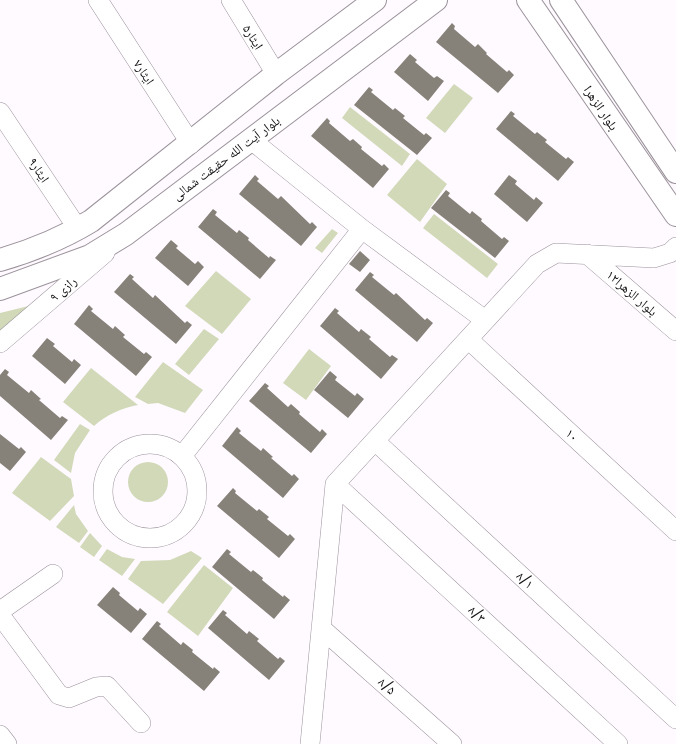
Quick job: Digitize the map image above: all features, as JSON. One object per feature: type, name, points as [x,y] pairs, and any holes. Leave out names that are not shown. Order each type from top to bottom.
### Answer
[{"type":"main road","points":[[0,260],[22,254],[78,229],[91,221],[191,144],[276,74],[375,0]]},
{"type":"main road","name":"بلوار آیت الله حقیقت شمالی","points":[[0,289],[90,256],[126,234],[436,0]]},
{"type":"main road","points":[[515,0],[541,20]]},
{"type":"main road","name":"بلوار الزهرا","points":[[528,0],[676,215]]},
{"type":"main road","points":[[562,0],[676,172]]},
{"type":"street","name":"ایثار۷","points":[[98,0],[191,144]]},
{"type":"street","name":"ایثار۵","points":[[231,0],[276,74]]},
{"type":"street","name":"ایثار۹","points":[[0,112],[78,229]]},
{"type":"street","points":[[250,139],[362,229],[485,320]]},
{"type":"street","points":[[182,456],[362,229]]},
{"type":"street","name":"رازی ۹","points":[[0,343],[126,234]]},
{"type":"street","points":[[310,744],[336,484],[537,264],[556,253],[654,258],[670,253],[676,247]]},
{"type":"street","name":"بلوار الزهرا۱۲","points":[[587,254],[676,331]]},
{"type":"street","name":"۱۰","points":[[468,339],[676,531]]},
{"type":"street","name":"۸/۱","points":[[375,441],[676,719]]},
{"type":"street","points":[[148,444],[166,446],[182,456],[192,471],[197,489],[194,508],[184,523],[170,534],[152,538],[133,535],[118,526],[107,511],[102,493],[105,475],[115,459],[130,448],[148,444]]},
{"type":"street","name":"۸/۳","points":[[336,484],[618,744]]},
{"type":"street","points":[[0,611],[53,574]]},
{"type":"street","points":[[0,616],[60,696],[68,698],[96,687],[107,686],[141,723]]},
{"type":"street","name":"۸/۵","points":[[321,628],[452,744]]},
{"type":"street","points":[[0,735],[7,744]]},
{"type":"green space","points":[[454,84],[473,98],[445,133],[426,118]]},
{"type":"green space","points":[[350,107],[410,154],[402,166],[342,118]]},
{"type":"green space","points":[[417,159],[447,184],[420,222],[387,195]]},
{"type":"green space","points":[[434,214],[498,264],[487,278],[423,228]]},
{"type":"green space","points":[[332,229],[338,233],[322,253],[315,248]]},
{"type":"green space","points":[[216,271],[251,299],[222,334],[185,306]]},
{"type":"green space","points":[[41,303],[0,337],[0,313]]},
{"type":"green space","points":[[204,329],[219,339],[189,375],[175,364]]},
{"type":"green space","points":[[309,349],[331,366],[306,400],[283,383]]},
{"type":"green space","points":[[163,362],[203,390],[185,413],[158,403],[148,404],[135,397]]},
{"type":"green space","points":[[91,368],[138,405],[114,412],[94,426],[63,402]]},
{"type":"green space","points":[[80,424],[90,430],[75,453],[71,473],[54,460]]},
{"type":"green space","points":[[41,457],[71,479],[74,496],[50,521],[12,493]]},
{"type":"green space","points":[[152,462],[159,465],[165,471],[168,482],[167,490],[159,499],[152,502],[144,502],[137,499],[129,490],[128,478],[131,471],[140,463]]},
{"type":"green space","points":[[74,505],[76,514],[88,531],[79,543],[56,527]]},
{"type":"green space","points":[[90,533],[102,546],[94,557],[80,547]]},
{"type":"green space","points":[[107,549],[122,557],[135,559],[122,576],[99,560]]},
{"type":"green space","points":[[191,551],[202,558],[163,604],[128,579],[141,561],[170,560]]},
{"type":"green space","points":[[204,565],[233,588],[198,636],[167,612]]},
{"type":"building","points":[[452,23],[455,26],[454,29],[475,47],[478,44],[487,53],[486,54],[507,72],[509,70],[514,75],[498,93],[436,42]]},
{"type":"building","points":[[410,54],[417,60],[415,62],[434,78],[437,76],[444,81],[428,101],[394,72]]},
{"type":"building","points":[[369,87],[373,90],[371,92],[393,110],[395,108],[405,116],[403,118],[424,135],[426,133],[432,138],[417,155],[354,105]]},
{"type":"building","points":[[511,111],[515,114],[513,116],[535,134],[537,132],[547,140],[545,142],[566,159],[568,157],[574,162],[558,181],[496,129]]},
{"type":"building","points":[[327,118],[330,121],[329,123],[350,141],[353,139],[362,147],[361,149],[382,166],[384,164],[389,169],[373,188],[311,136]]},
{"type":"building","points":[[255,175],[259,179],[257,181],[278,199],[281,196],[310,224],[312,222],[317,227],[301,246],[239,194]]},
{"type":"building","points":[[509,175],[517,181],[515,184],[534,200],[536,197],[543,203],[527,222],[494,194]]},
{"type":"building","points":[[446,190],[450,193],[448,196],[470,214],[472,211],[502,239],[504,237],[509,241],[495,258],[431,208]]},
{"type":"building","points":[[213,209],[217,212],[215,215],[237,233],[239,230],[269,258],[270,256],[276,260],[260,279],[198,227]]},
{"type":"building","points":[[171,240],[178,246],[176,248],[195,264],[198,261],[204,267],[188,286],[155,258]]},
{"type":"building","points":[[360,251],[370,260],[360,272],[349,264]]},
{"type":"building","points":[[370,272],[374,275],[372,277],[394,295],[396,293],[425,320],[427,318],[433,323],[417,342],[355,290]]},
{"type":"building","points":[[130,274],[134,277],[132,279],[153,298],[155,295],[185,323],[187,321],[192,325],[176,344],[114,292]]},
{"type":"building","points":[[89,305],[93,309],[91,311],[113,329],[115,326],[125,335],[123,337],[144,354],[146,352],[152,357],[136,376],[74,324]]},
{"type":"building","points":[[335,308],[339,311],[337,313],[359,332],[361,329],[371,337],[369,339],[390,357],[392,355],[398,359],[381,379],[320,326]]},
{"type":"building","points":[[47,338],[55,344],[53,346],[72,362],[74,359],[81,365],[65,384],[32,356]]},
{"type":"building","points":[[5,369],[9,372],[7,375],[29,393],[31,390],[41,399],[39,400],[60,418],[62,416],[68,420],[51,440],[0,396],[0,375]]},
{"type":"building","points":[[330,371],[337,377],[335,380],[355,396],[357,393],[364,399],[348,418],[314,390]]},
{"type":"building","points":[[265,383],[269,386],[267,388],[288,407],[291,404],[300,412],[299,414],[320,432],[322,429],[327,434],[311,453],[249,401]]},
{"type":"building","points":[[237,427],[241,431],[239,433],[261,451],[263,448],[273,457],[271,458],[292,476],[294,474],[299,479],[283,498],[222,446]]},
{"type":"building","points":[[0,434],[19,449],[21,447],[26,452],[10,471],[0,463]]},
{"type":"building","points":[[233,488],[236,491],[235,493],[257,511],[259,509],[269,517],[267,519],[288,536],[290,534],[295,539],[279,558],[217,506]]},
{"type":"building","points":[[227,549],[231,552],[229,554],[251,572],[253,570],[263,578],[262,580],[283,597],[284,595],[290,600],[274,619],[212,567]]},
{"type":"building","points":[[113,587],[120,593],[119,595],[138,611],[140,608],[147,614],[131,633],[97,605]]},
{"type":"building","points":[[223,610],[227,613],[225,615],[247,634],[249,631],[259,639],[257,641],[278,659],[280,657],[285,661],[269,680],[208,628]]},
{"type":"building","points":[[157,621],[161,624],[159,626],[181,645],[183,642],[193,650],[192,652],[213,669],[214,667],[220,672],[204,691],[142,639]]}]
